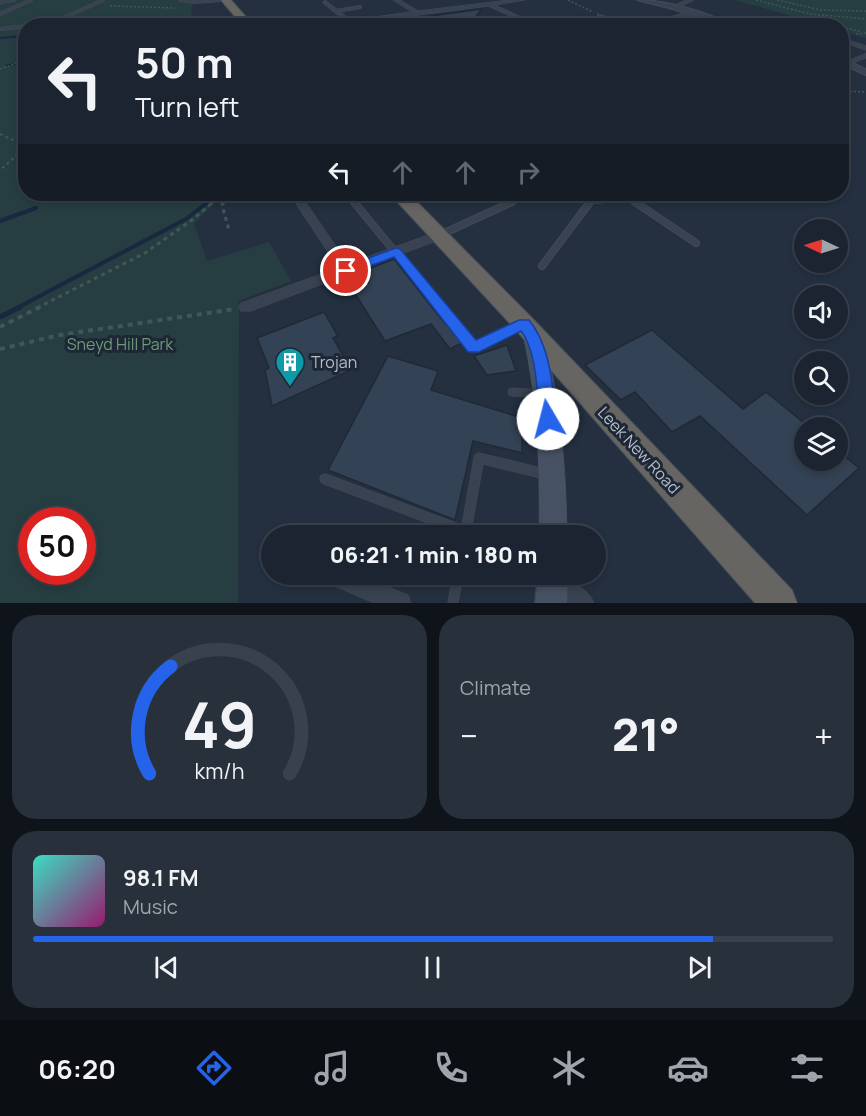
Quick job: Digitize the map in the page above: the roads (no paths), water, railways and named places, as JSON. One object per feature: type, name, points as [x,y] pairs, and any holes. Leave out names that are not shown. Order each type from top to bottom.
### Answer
[{"type":"highway","points":[[226,0],[242,18]]},
{"type":"highway","name":"Leek New Road","points":[[406,201],[779,603]]},
{"type":"main road","points":[[528,330],[541,367],[545,394],[553,482],[553,525]]},
{"type":"street","points":[[396,0],[416,12]]},
{"type":"street","points":[[480,0],[520,18]]},
{"type":"street","points":[[369,18],[522,0]]},
{"type":"street","points":[[640,0],[675,7],[707,18]]},
{"type":"street","points":[[675,7],[691,0]]},
{"type":"street","points":[[325,2],[345,18]]},
{"type":"street","points":[[435,10],[447,18]]},
{"type":"street","points":[[600,15],[608,18]]},
{"type":"street","points":[[849,42],[866,48]]},
{"type":"street","points":[[849,61],[866,56]]},
{"type":"street","points":[[849,64],[866,72]]},
{"type":"street","points":[[300,201],[346,271]]},
{"type":"street","points":[[246,307],[440,235]]},
{"type":"street","points":[[357,585],[400,603]]},
{"type":"street","points":[[552,588],[569,592],[583,603]]},
{"type":"lane","points":[[0,2],[14,0]]},
{"type":"lane","points":[[0,14],[32,0]]},
{"type":"lane","points":[[64,18],[103,0]]},
{"type":"lane","points":[[180,0],[221,0]]},
{"type":"lane","points":[[336,11],[360,7]]},
{"type":"lane","points":[[672,18],[693,13]]},
{"type":"lane","points":[[0,29],[18,27]]},
{"type":"lane","points":[[353,201],[474,348],[528,330]]},
{"type":"lane","points":[[440,235],[515,201]]},
{"type":"lane","points":[[542,266],[590,202],[600,201]]},
{"type":"lane","points":[[633,201],[696,243]]},
{"type":"lane","points":[[512,392],[545,394]]},
{"type":"lane","points":[[467,525],[479,458],[551,475]]},
{"type":"lane","points":[[325,479],[442,525]]},
{"type":"lane","points":[[453,603],[456,585]]},
{"type":"waterway","points":[[0,38],[18,37]]},
{"type":"waterway","points":[[7,65],[18,64]]},
{"type":"waterway","points":[[206,204],[210,201]]},
{"type":"waterway","points":[[17,308],[186,219],[208,202]]},
{"type":"waterway","points":[[0,221],[36,208]]},
{"type":"waterway","points":[[0,317],[20,307]]},
{"type":"place","name":"Trojan","points":[[290,388]]},
{"type":"park label","name":"Sneyd Hill Park","points":[[120,344]]}]
